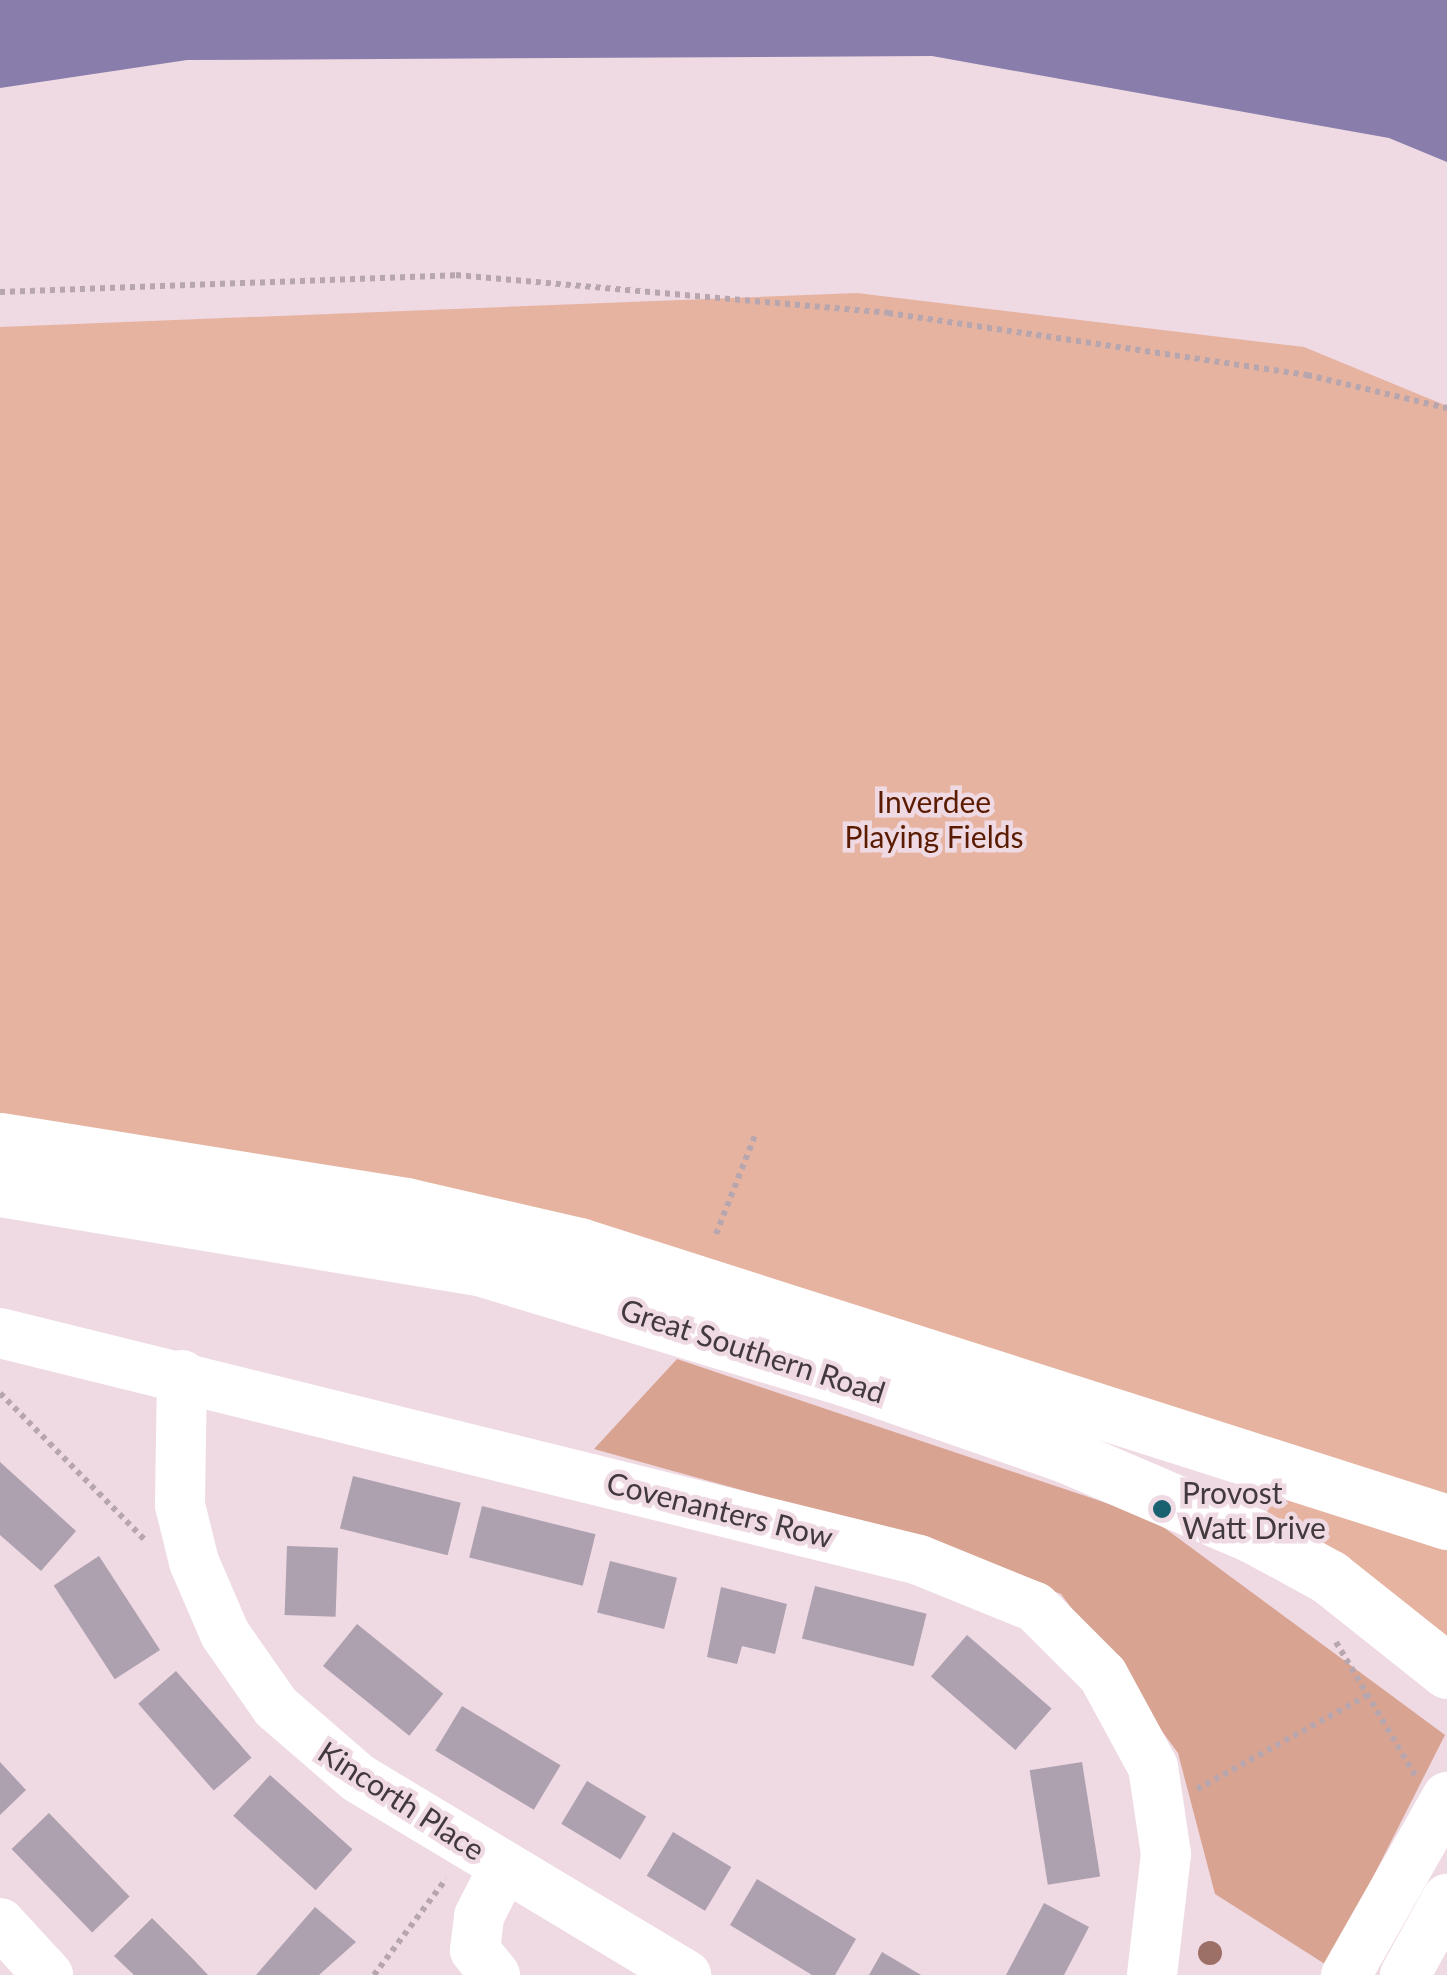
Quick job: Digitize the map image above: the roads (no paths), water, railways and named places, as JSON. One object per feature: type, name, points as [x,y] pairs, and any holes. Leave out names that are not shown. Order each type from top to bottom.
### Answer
[{"type":"main road","name":"Great Southern Road","points":[[0,1140],[406,1205],[580,1244],[1447,1522]]},
{"type":"main road","name":"Great Southern Road","points":[[0,1189],[482,1269],[844,1378],[1065,1455],[1252,1535],[1329,1577],[1447,1671]]},
{"type":"street","name":"Covenanters Row","points":[[0,1333],[919,1560],[1035,1607],[1103,1675],[1153,1767],[1166,1854],[1152,1975]]},
{"type":"street","name":"Kincorth Place","points":[[182,1375],[178,1476],[194,1562],[225,1634],[288,1720],[358,1778],[686,1975]]},
{"type":"street","points":[[1346,1975],[1435,1794]]},
{"type":"street","points":[[486,1855],[475,1950],[495,1975]]},
{"type":"street","points":[[1404,1975],[1447,1898]]},
{"type":"street","points":[[0,1923],[48,1975]]},
{"type":"place","name":"Provost Watt Drive","points":[[1162,1509]]},
{"type":"park label","name":"Inverdee Playing Fields","points":[[934,818]]}]
